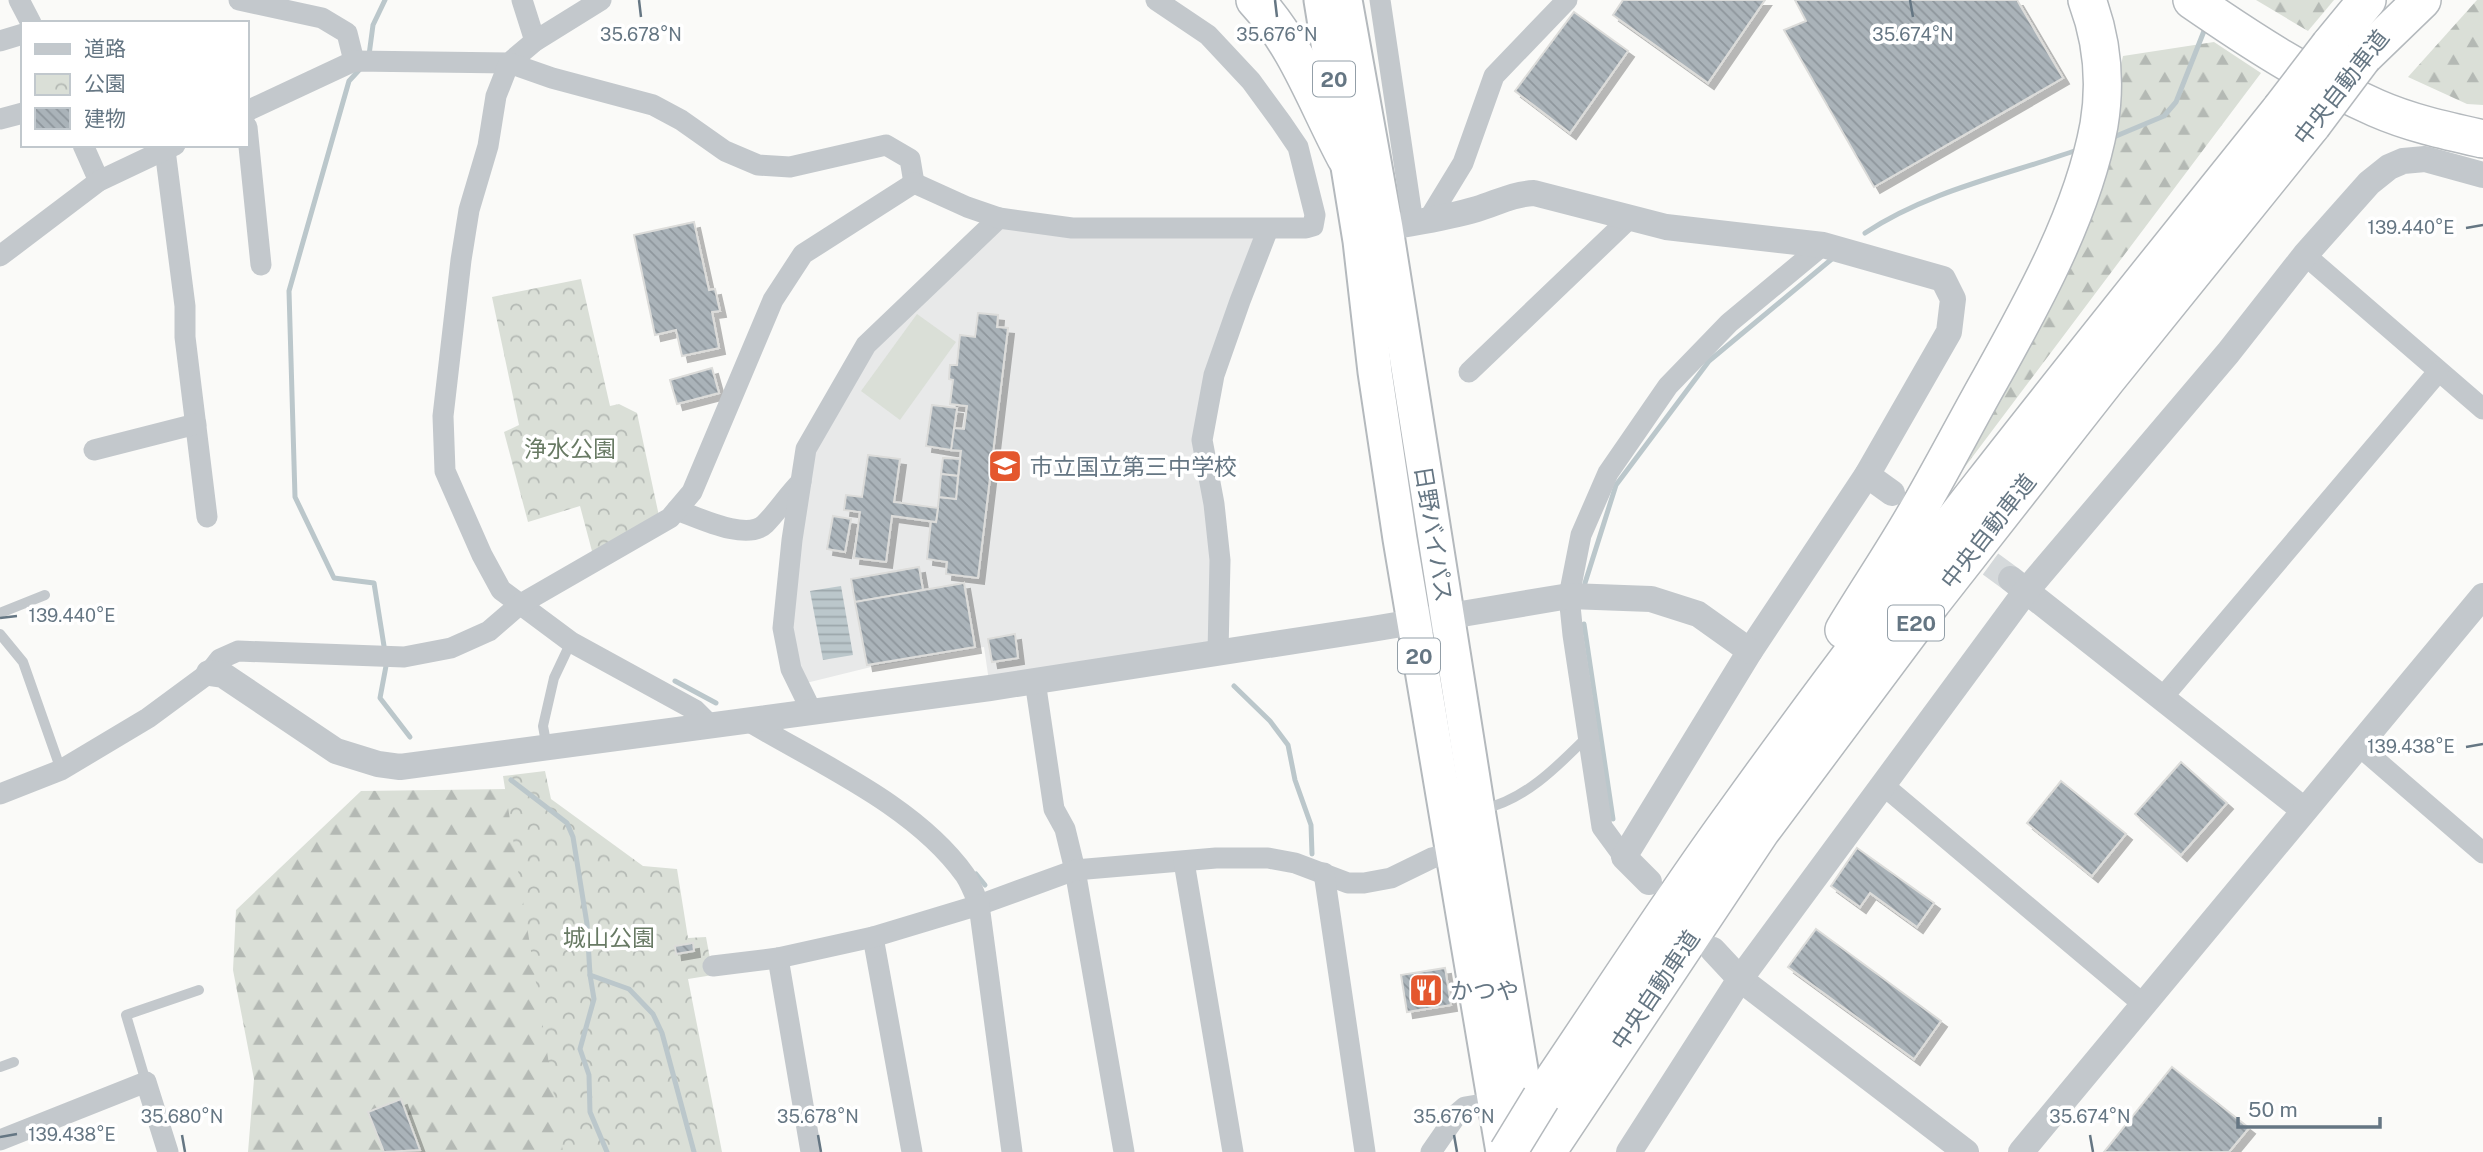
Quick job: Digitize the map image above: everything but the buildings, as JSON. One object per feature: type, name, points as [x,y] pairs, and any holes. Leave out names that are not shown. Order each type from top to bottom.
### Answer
[{"type":"highway","points":[[1255,0],[1278,28],[1299,61],[1321,112],[1346,158]]},
{"type":"highway","name":"日野バイパス","points":[[1321,0],[1360,241],[1375,372],[1414,622],[1505,1152]]},
{"type":"highway","name":"日野バイパス","points":[[1345,0],[1409,224],[1448,617],[1478,810],[1544,1150]]},
{"type":"highway","points":[[1732,817],[1801,698],[1914,517],[2014,337],[2076,206],[2099,126],[2103,87],[2101,50],[2087,0]]},
{"type":"highway","points":[[2192,0],[2284,60],[2376,108],[2430,127],[2483,139]]},
{"type":"highway","points":[[2222,0],[2257,24],[2337,70],[2438,113],[2483,122]]},
{"type":"highway","name":"中央自動車道","points":[[2346,51],[2367,0]]},
{"type":"highway","name":"中央自動車道","points":[[1544,1150],[1761,831],[1924,612],[2115,368],[2296,117],[2346,51],[2410,0]]},
{"type":"highway","points":[[2346,51],[2422,0]]},
{"type":"highway","name":"中央自動車道","points":[[1505,1152],[1732,817],[1915,571],[2076,364],[2296,117]]},
{"type":"street","points":[[19,0],[30,21]]},
{"type":"street","points":[[239,0],[322,18],[348,33],[354,61]]},
{"type":"street","points":[[522,0],[534,41]]},
{"type":"street","points":[[601,0],[534,41],[509,63],[496,96],[488,146],[469,210],[457,288],[443,416],[445,471],[482,555],[501,590],[572,642],[695,710],[711,726]]},
{"type":"street","points":[[914,183],[999,218],[1072,228],[1268,229],[1313,226],[1315,215],[1297,147],[1281,122],[1232,58],[1208,35],[1156,0]]},
{"type":"street","points":[[1380,0],[1409,224]]},
{"type":"street","points":[[1409,224],[1462,163],[1494,76],[1567,0]]},
{"type":"street","points":[[0,41],[21,35]]},
{"type":"street","points":[[248,111],[354,61],[509,63],[552,78],[653,104],[725,151],[758,165],[790,167],[886,145],[910,159],[914,183]]},
{"type":"street","points":[[0,118],[21,113]]},
{"type":"street","points":[[248,137],[261,265]]},
{"type":"street","points":[[84,147],[99,181]]},
{"type":"street","points":[[0,256],[99,181],[170,148],[185,306],[185,337],[207,517]]},
{"type":"street","points":[[1629,1152],[1740,979],[1883,785],[2019,585],[2228,353],[2305,255],[2369,183],[2389,167],[2403,161],[2425,159],[2483,175]]},
{"type":"street","points":[[0,794],[61,770],[148,718],[209,673],[220,659],[237,651],[404,657],[451,648],[489,631],[519,605],[670,519],[692,492],[773,300],[803,254],[914,183]]},
{"type":"street","points":[[1409,224],[1478,209],[1515,194],[1534,193],[1666,227],[1823,245],[1943,279],[1953,299],[1949,332],[1867,475],[1750,651],[1625,856]]},
{"type":"street","points":[[813,712],[791,669],[783,628],[792,540],[806,449],[866,345],[999,218]]},
{"type":"street","points":[[1469,372],[1630,218]]},
{"type":"street","points":[[1218,653],[1220,559],[1214,503],[1202,440],[1214,375],[1268,229]]},
{"type":"street","points":[[1649,883],[1602,827],[1569,596],[1581,535],[1608,472],[1668,386],[1729,323],[1823,245]]},
{"type":"street","points":[[2305,255],[2483,409]]},
{"type":"street","points":[[2162,698],[2438,372]]},
{"type":"street","points":[[94,450],[195,424]]},
{"type":"street","points":[[1867,475],[1892,493]]},
{"type":"street","points":[[677,510],[733,529],[750,531],[764,526],[785,497],[801,482]]},
{"type":"street","points":[[2019,585],[2304,810]]},
{"type":"street","points":[[209,673],[223,675],[336,751],[378,764],[400,767],[1035,681],[1569,596],[1650,599],[1698,614],[1750,651]]},
{"type":"street","points":[[2021,1152],[2483,596]]},
{"type":"street","points":[[1035,681],[1054,809],[1065,829],[1075,870],[1124,1152]]},
{"type":"street","points":[[748,721],[871,793],[920,826],[966,876],[979,905],[1012,1152]]},
{"type":"street","points":[[2358,745],[2483,853]]},
{"type":"street","points":[[1883,785],[2143,1004]]},
{"type":"street","points":[[713,966],[778,958],[873,937],[979,905],[1075,870],[1216,858],[1268,858],[1295,863],[1348,883],[1391,878],[1432,858],[1452,853]]},
{"type":"street","points":[[1184,862],[1233,1152]]},
{"type":"street","points":[[1324,873],[1365,1152]]},
{"type":"street","points":[[873,937],[912,1152]]},
{"type":"street","points":[[1713,950],[1740,979],[1966,1152]]},
{"type":"street","points":[[778,958],[811,1152]]},
{"type":"street","points":[[0,1140],[146,1082],[168,1152]]},
{"type":"street","points":[[1431,1152],[1465,1107],[1495,1102]]},
{"type":"lane","points":[[0,613],[45,595]]},
{"type":"lane","points":[[0,634],[23,662],[61,770]]},
{"type":"lane","points":[[547,748],[543,726],[554,678],[572,642]]},
{"type":"lane","points":[[1478,810],[1503,805],[1542,779],[1588,736]]},
{"type":"lane","points":[[146,1082],[126,1015],[199,990]]},
{"type":"lane","points":[[0,1067],[13,1062]]},
{"type":"shaded area","name":"市立国立第三中学校","points":[[999,218],[1268,229],[1202,440],[1218,653],[990,688],[984,647],[871,667],[798,685],[791,669],[792,540],[806,449],[866,345]]},
{"type":"shaded area","points":[[841,586],[853,655],[823,660],[810,591]]},
{"type":"green space","points":[[2256,0],[2334,0],[2308,31]]},
{"type":"green space","points":[[2477,0],[2483,0],[2483,105],[2467,104],[2408,77]]},
{"type":"green space","points":[[2214,42],[2261,73],[1937,504],[2103,149],[2123,56]]},
{"type":"green space","name":"浄水公園","points":[[581,279],[610,406],[619,404],[637,413],[659,516],[593,555],[580,506],[528,522],[504,432],[519,425],[492,297]]},
{"type":"green space","points":[[917,314],[956,342],[900,420],[861,391]]},
{"type":"green space","name":"城山公園","points":[[545,771],[551,799],[643,866],[677,869],[688,938],[706,937],[713,975],[688,979],[722,1152],[563,1152],[503,776]]},
{"type":"green space","points":[[509,789],[636,1152],[248,1152],[254,1079],[233,970],[236,910],[361,791]]},
{"type":"waterway","points":[[369,55],[373,25],[385,0]]},
{"type":"waterway","points":[[2109,139],[2164,116],[2176,102],[2204,31]]},
{"type":"waterway","points":[[361,68],[349,81],[289,291],[295,497],[334,578],[374,583],[384,646]]},
{"type":"waterway","points":[[1865,233],[1942,194],[2080,149]]},
{"type":"waterway","points":[[1585,583],[1616,485],[1709,361],[1833,258]]},
{"type":"waterway","points":[[1584,624],[1613,819]]},
{"type":"waterway","points":[[386,666],[380,698],[410,737]]},
{"type":"waterway","points":[[675,681],[716,703]]},
{"type":"waterway","points":[[1234,686],[1270,721],[1288,745],[1295,780],[1311,825],[1312,854]]},
{"type":"waterway","points":[[511,780],[567,823],[573,837],[587,924],[594,999],[580,1049],[589,1075],[590,1112],[607,1152]]},
{"type":"waterway","points":[[976,874],[985,885]]},
{"type":"waterway","points":[[590,975],[629,989],[653,1014],[662,1033],[694,1152]]},
{"type":"tunnel","points":[[1959,541],[2011,579]]},
{"type":"place","name":"市立国立第三中学校","points":[[1005,466]]},
{"type":"place","name":"かつや","points":[[1426,990]]}]
